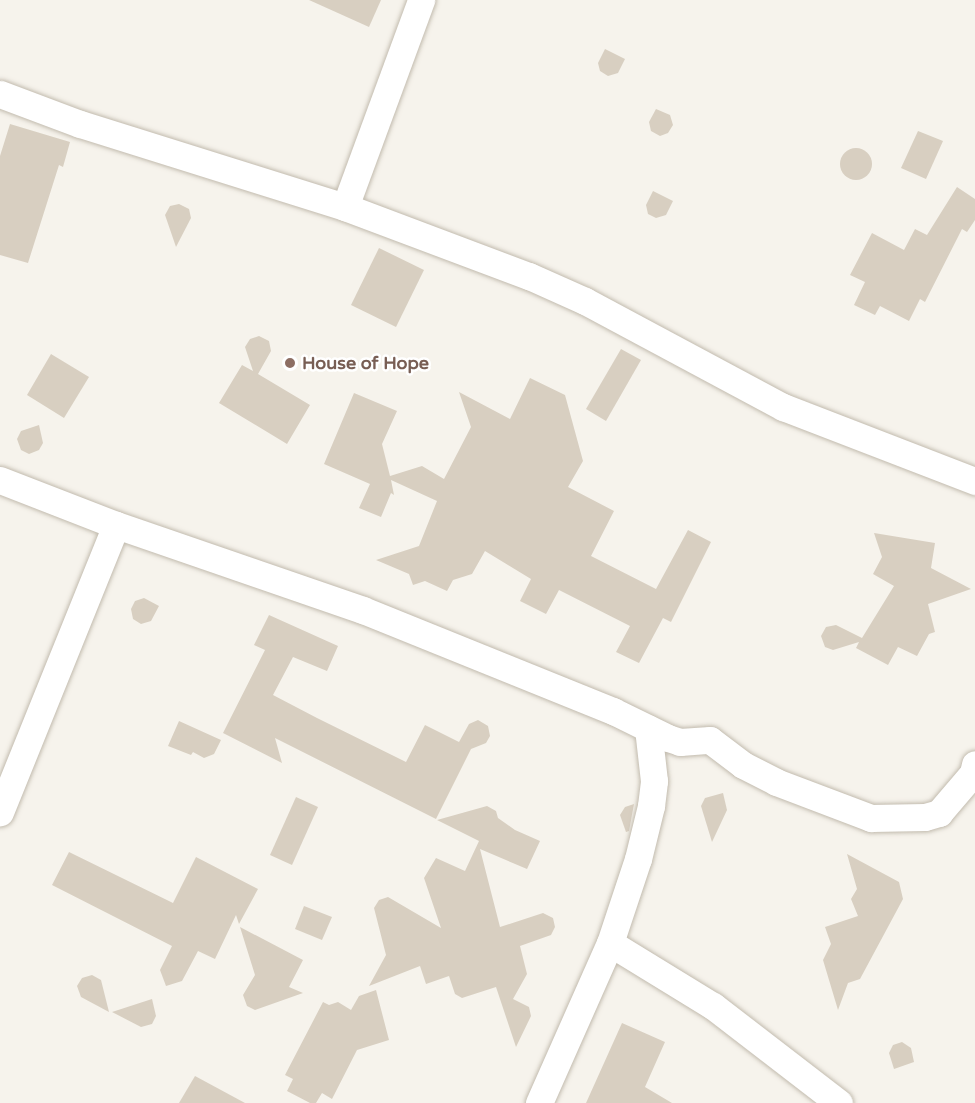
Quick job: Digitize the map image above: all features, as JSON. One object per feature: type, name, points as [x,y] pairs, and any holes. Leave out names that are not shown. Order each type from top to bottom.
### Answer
[{"type":"street","points":[[345,207],[421,0]]},
{"type":"street","points":[[0,94],[80,124],[345,207],[529,276],[585,301],[783,407],[975,481]]},
{"type":"street","points":[[0,480],[116,525],[363,610],[613,711],[680,742],[710,740],[743,765],[776,782],[871,818],[925,817],[939,813],[973,773],[975,764]]},
{"type":"street","points":[[0,812],[116,525]]},
{"type":"street","points":[[539,1103],[610,944],[638,859],[651,806],[654,782],[648,729]]},
{"type":"street","points":[[610,944],[713,1006],[839,1103]]},
{"type":"building","points":[[309,0],[381,0],[369,27]]},
{"type":"building","points":[[605,49],[625,59],[618,73],[608,76],[600,71],[598,63]]},
{"type":"building","points":[[656,109],[670,115],[673,125],[668,133],[660,136],[651,131],[649,122]]},
{"type":"building","points":[[10,124],[70,142],[63,167],[59,165],[28,263],[0,255],[0,156]]},
{"type":"building","points":[[918,131],[943,141],[926,179],[901,168]]},
{"type":"building","points":[[856,148],[867,153],[872,164],[867,175],[856,180],[845,175],[840,164],[845,153]]},
{"type":"building","points":[[957,187],[975,199],[975,220],[967,232],[962,229],[925,302],[920,299],[909,321],[880,306],[875,315],[854,305],[865,282],[850,275],[872,233],[904,250],[915,229],[927,235]]},
{"type":"building","points":[[653,191],[673,201],[666,215],[656,218],[648,214],[646,205]]},
{"type":"building","points":[[179,204],[189,209],[191,218],[176,247],[165,215],[170,206]]},
{"type":"building","points":[[379,248],[424,270],[396,327],[351,305]]},
{"type":"building","points":[[259,336],[269,341],[271,351],[258,374],[310,405],[287,444],[219,403],[242,365],[253,371],[245,347],[250,339]]},
{"type":"building","points":[[621,349],[641,360],[606,421],[586,409]]},
{"type":"building","points":[[51,354],[89,377],[64,418],[27,395]]},
{"type":"building","points":[[530,378],[565,395],[583,461],[568,487],[614,511],[591,556],[656,589],[688,530],[711,542],[671,622],[663,618],[639,663],[616,652],[630,626],[559,590],[546,614],[520,601],[531,579],[485,551],[472,574],[453,580],[447,591],[425,581],[413,585],[409,574],[376,560],[419,546],[437,501],[391,480],[394,495],[391,493],[381,517],[359,508],[370,484],[324,464],[354,393],[397,411],[382,444],[390,476],[422,466],[444,479],[471,427],[459,392],[510,419]]},
{"type":"building","points":[[39,425],[43,443],[39,450],[29,454],[21,450],[17,439],[21,431]]},
{"type":"building","points":[[874,533],[935,543],[931,568],[971,589],[928,604],[935,632],[929,634],[917,656],[898,647],[888,665],[856,648],[859,642],[833,650],[825,647],[821,636],[826,627],[836,625],[862,638],[894,586],[873,574],[882,557]]},
{"type":"building","points":[[144,598],[159,606],[151,621],[141,624],[133,619],[131,609],[135,601]]},
{"type":"building","points":[[269,615],[338,646],[327,671],[293,657],[273,695],[317,718],[406,762],[425,725],[459,742],[469,724],[478,720],[488,726],[490,736],[486,743],[471,749],[436,819],[275,738],[282,763],[223,733],[265,650],[254,645]]},
{"type":"building","points":[[179,721],[221,740],[214,754],[204,758],[193,752],[191,755],[168,746]]},
{"type":"building","points":[[723,793],[727,810],[712,842],[701,806],[705,798]]},
{"type":"building","points":[[296,797],[318,807],[292,865],[270,855]]},
{"type":"building","points":[[634,804],[629,831],[626,832],[620,815],[625,807]]},
{"type":"building","points":[[487,806],[496,811],[498,818],[515,830],[540,841],[527,869],[480,849],[500,927],[543,913],[553,918],[555,927],[551,935],[520,946],[527,974],[513,999],[529,1007],[531,1016],[516,1047],[496,987],[462,998],[455,994],[449,976],[426,984],[420,966],[369,986],[386,955],[374,908],[379,900],[388,897],[441,928],[424,878],[436,858],[465,871],[479,841],[437,820]]},
{"type":"building","points":[[69,852],[173,903],[196,857],[258,889],[239,924],[236,915],[215,959],[198,951],[182,981],[166,986],[160,970],[172,946],[52,885]]},
{"type":"building","points":[[847,854],[899,882],[903,899],[860,979],[848,983],[838,1010],[823,960],[831,944],[825,927],[858,916],[851,899],[857,889]]},
{"type":"building","points":[[304,906],[332,917],[322,940],[295,929]]},
{"type":"building","points":[[240,927],[303,960],[289,987],[303,993],[255,1010],[247,1006],[243,995],[255,975]]},
{"type":"building","points":[[92,975],[101,980],[109,1012],[81,997],[77,986],[82,978]]},
{"type":"building","points":[[376,990],[389,1040],[357,1050],[332,1099],[322,1093],[316,1103],[310,1103],[287,1091],[293,1079],[285,1075],[323,1002],[329,1005],[338,1002],[351,1010],[359,996]]},
{"type":"building","points":[[152,999],[156,1016],[152,1024],[141,1027],[112,1012]]},
{"type":"building","points":[[622,1023],[665,1042],[645,1087],[672,1103],[586,1103]]},
{"type":"building","points":[[902,1042],[911,1048],[914,1062],[894,1069],[889,1053],[893,1045]]},
{"type":"building","points":[[195,1076],[245,1103],[179,1103]]},
{"type":"place","name":"House of Hope","points":[[290,363]]}]
